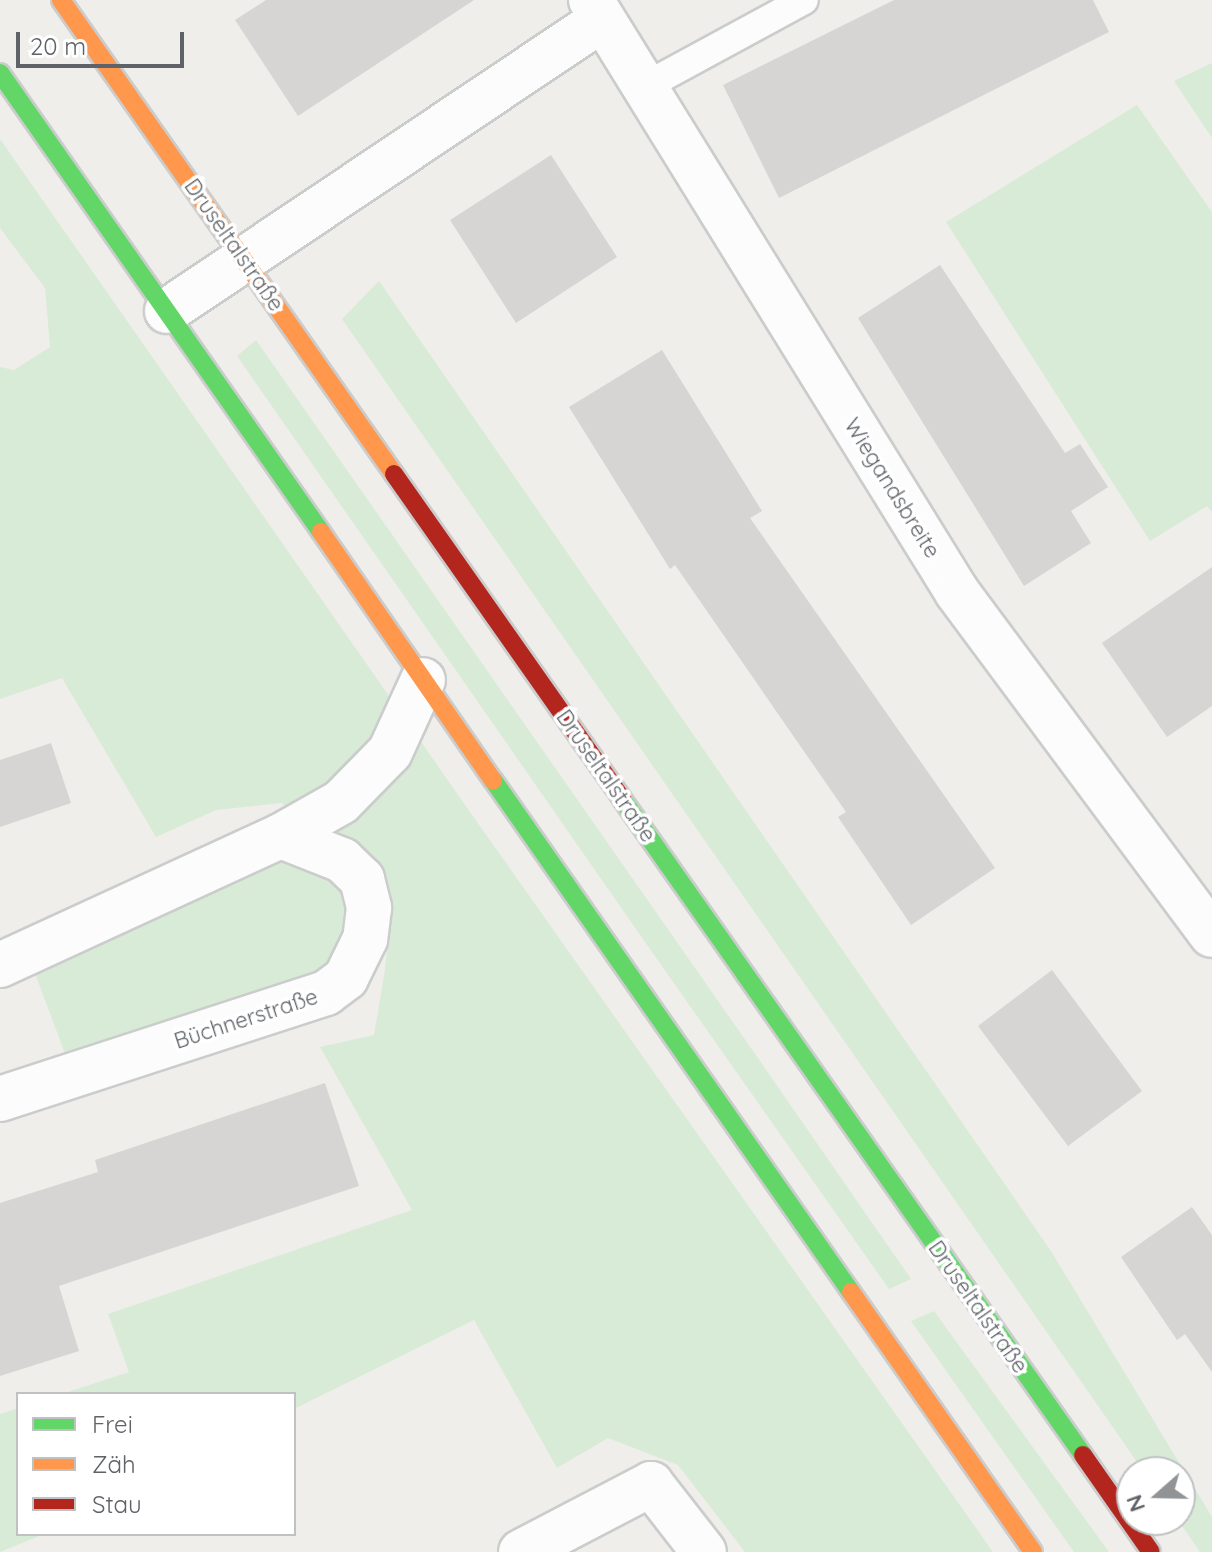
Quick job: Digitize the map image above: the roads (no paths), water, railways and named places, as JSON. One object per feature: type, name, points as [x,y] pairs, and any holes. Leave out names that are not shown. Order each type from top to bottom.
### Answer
[{"type":"main road","name":"Druseltalstraße","points":[[61,0],[1151,1552]]},
{"type":"main road","points":[[0,73],[1033,1552]]},
{"type":"street","name":"Wiegandsbreite","points":[[167,311],[245,260],[596,10],[957,592],[1212,935]]},
{"type":"street","points":[[0,965],[281,836],[341,802],[390,752],[423,680]]},
{"type":"street","name":"Büchnerstraße","points":[[0,1099],[326,993],[346,978],[365,939],[369,908],[362,879],[342,860],[281,836]]},
{"type":"street","points":[[521,1552],[651,1484],[704,1552]]},
{"type":"lane","points":[[642,88],[804,0]]}]
